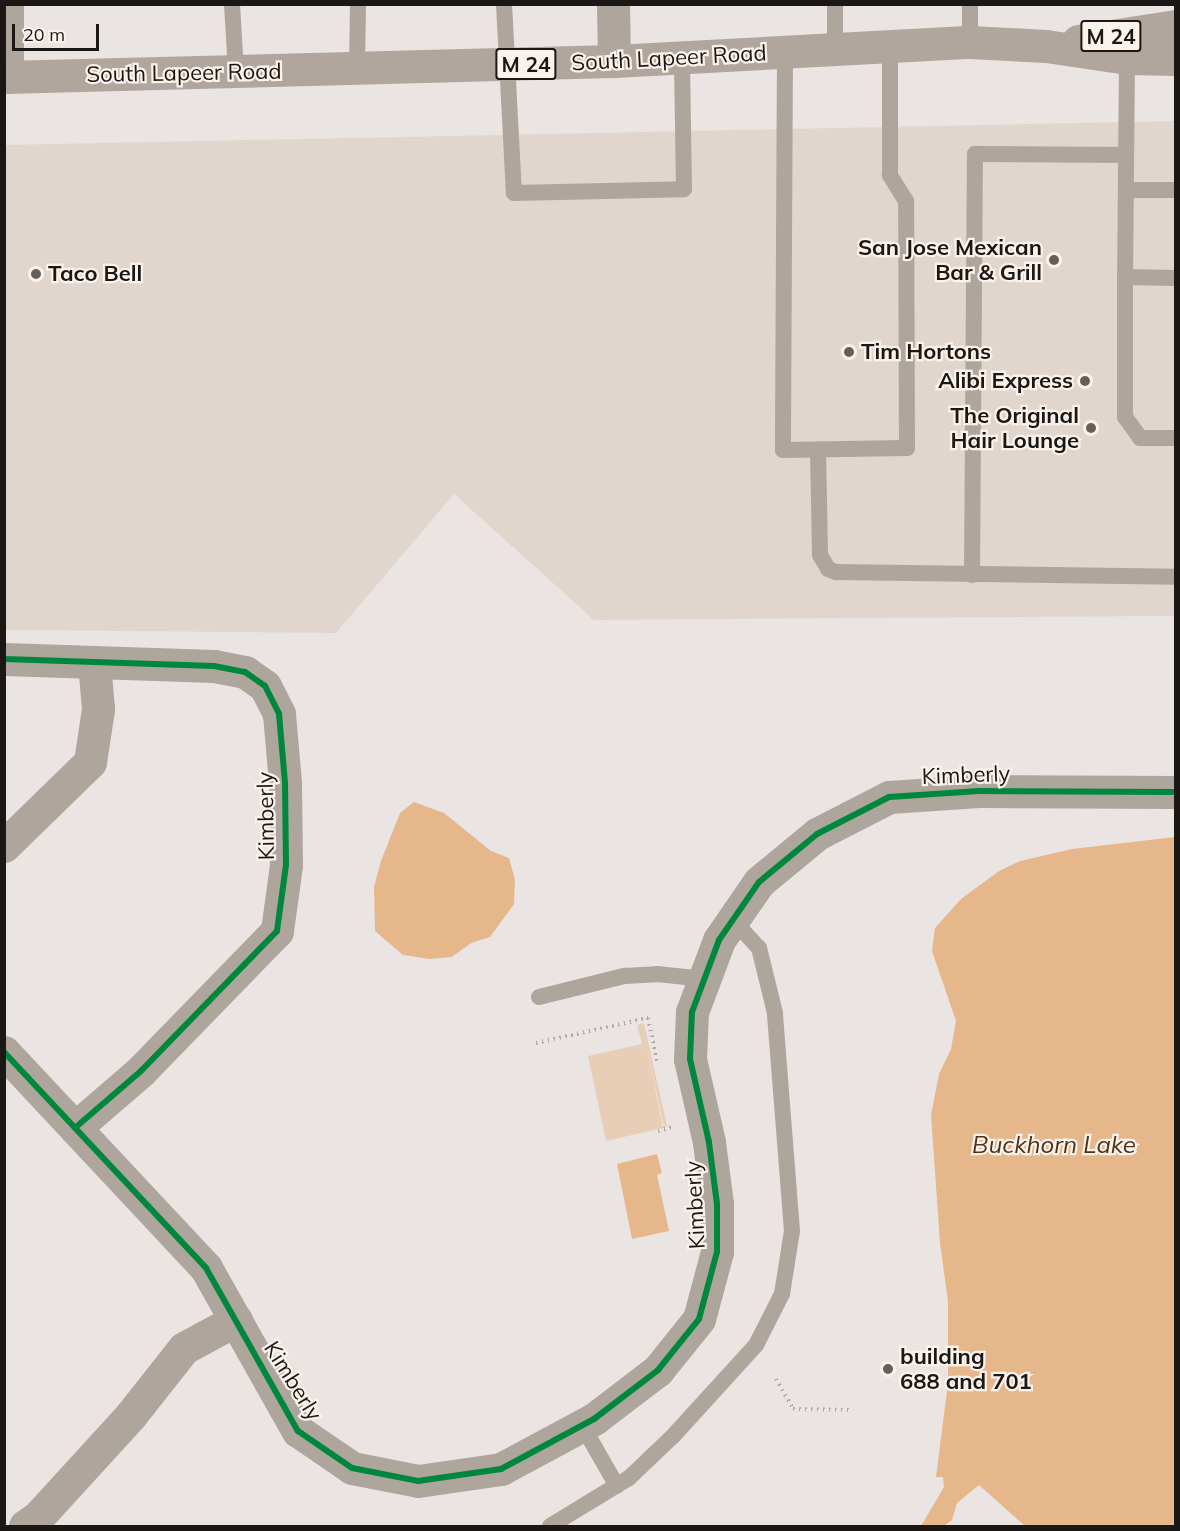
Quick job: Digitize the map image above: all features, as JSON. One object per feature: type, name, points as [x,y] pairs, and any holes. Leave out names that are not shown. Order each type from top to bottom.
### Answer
[{"type":"main road","name":"South Lapeer Road","points":[[1046,46],[1176,26]]},
{"type":"main road","name":"South Lapeer Road","points":[[6,77],[614,62],[970,42],[1046,46],[1127,58],[1176,59]]},
{"type":"street","points":[[6,77],[7,4]]},
{"type":"street","points":[[613,4],[614,62]]},
{"type":"street","name":"Kimberly","points":[[4,659],[214,666],[246,672],[265,686],[279,714],[285,783],[286,865],[277,931],[141,1071],[75,1128]]},
{"type":"street","points":[[4,846],[90,762],[98,709],[94,662]]},
{"type":"street","name":"Kimberly","points":[[4,1052],[191,1250],[236,1320],[298,1431],[352,1468],[418,1481],[501,1468],[582,1425],[658,1370],[699,1319],[714,1263],[717,1204],[709,1142],[690,1059],[692,1012],[719,940],[759,882],[817,834],[889,796],[979,791],[1176,792]]},
{"type":"street","points":[[25,1527],[131,1415],[184,1348],[236,1320]]},
{"type":"lane","points":[[232,4],[236,72]]},
{"type":"lane","points":[[357,68],[358,4]]},
{"type":"lane","points":[[504,4],[514,193],[684,189],[682,58]]},
{"type":"lane","points":[[835,4],[835,49]]},
{"type":"lane","points":[[969,4],[970,42]]},
{"type":"lane","points":[[785,52],[783,450],[907,448],[906,201],[890,175],[890,46]]},
{"type":"lane","points":[[1127,58],[1125,417],[1140,438],[1176,438]]},
{"type":"lane","points":[[972,575],[975,154],[1126,155]]},
{"type":"lane","points":[[1126,190],[1176,190]]},
{"type":"lane","points":[[1125,277],[1176,278]]},
{"type":"lane","points":[[818,450],[822,563],[836,572],[1176,577]]},
{"type":"lane","points":[[550,1527],[617,1486],[674,1435],[756,1345],[782,1294],[791,1258],[792,1231],[775,1013],[759,948],[733,920]]},
{"type":"lane","points":[[538,997],[624,976],[657,974],[705,979]]},
{"type":"lane","points":[[582,1425],[617,1486]]},
{"type":"path","points":[[536,1043],[648,1018],[660,1073]]},
{"type":"path","points":[[658,1131],[672,1128],[670,1117]]},
{"type":"path","points":[[776,1379],[793,1409],[851,1410]]},
{"type":"shaded area","points":[[1175,121],[1175,616],[594,620],[454,494],[336,633],[5,630],[4,145]]},
{"type":"shaded area","points":[[644,1023],[667,1126],[664,1127],[646,1043],[663,1128],[606,1141],[588,1056],[642,1044],[637,1025]]},
{"type":"water","points":[[414,802],[444,813],[491,851],[509,858],[515,880],[514,904],[490,937],[471,943],[452,957],[430,959],[403,955],[375,931],[374,887],[381,861],[400,813]]},
{"type":"water","name":"Buckhorn Lake","points":[[1175,837],[1175,1526],[1025,1526],[979,1485],[957,1503],[952,1520],[944,1526],[921,1526],[944,1487],[943,1477],[936,1477],[948,1383],[948,1302],[940,1243],[931,1115],[939,1074],[951,1049],[956,1021],[932,951],[935,928],[961,899],[999,871],[1020,861],[1072,849]]},
{"type":"water","points":[[657,1154],[662,1173],[657,1175],[669,1231],[632,1239],[617,1164]]},
{"type":"cycle path","points":[[4,659],[214,666],[245,672],[265,686],[279,714],[285,783],[286,865],[277,931],[141,1071],[75,1128]]},
{"type":"cycle path","points":[[4,1052],[206,1268],[298,1431],[352,1468],[418,1481],[501,1469],[594,1419],[658,1370],[699,1319],[717,1252],[717,1204],[709,1142],[690,1059],[692,1012],[719,940],[759,882],[817,834],[889,797],[979,791],[1176,792]]},
{"type":"place","name":"San Jose Mexican Bar & Grill","points":[[1054,260]]},
{"type":"place","name":"Taco Bell","points":[[36,274]]},
{"type":"place","name":"Tim Hortons","points":[[849,352]]},
{"type":"place","name":"Alibi Express","points":[[1085,381]]},
{"type":"place","name":"The Original Hair Lounge","points":[[1091,428]]},
{"type":"place","name":"building 688 and 701","points":[[888,1369]]}]
